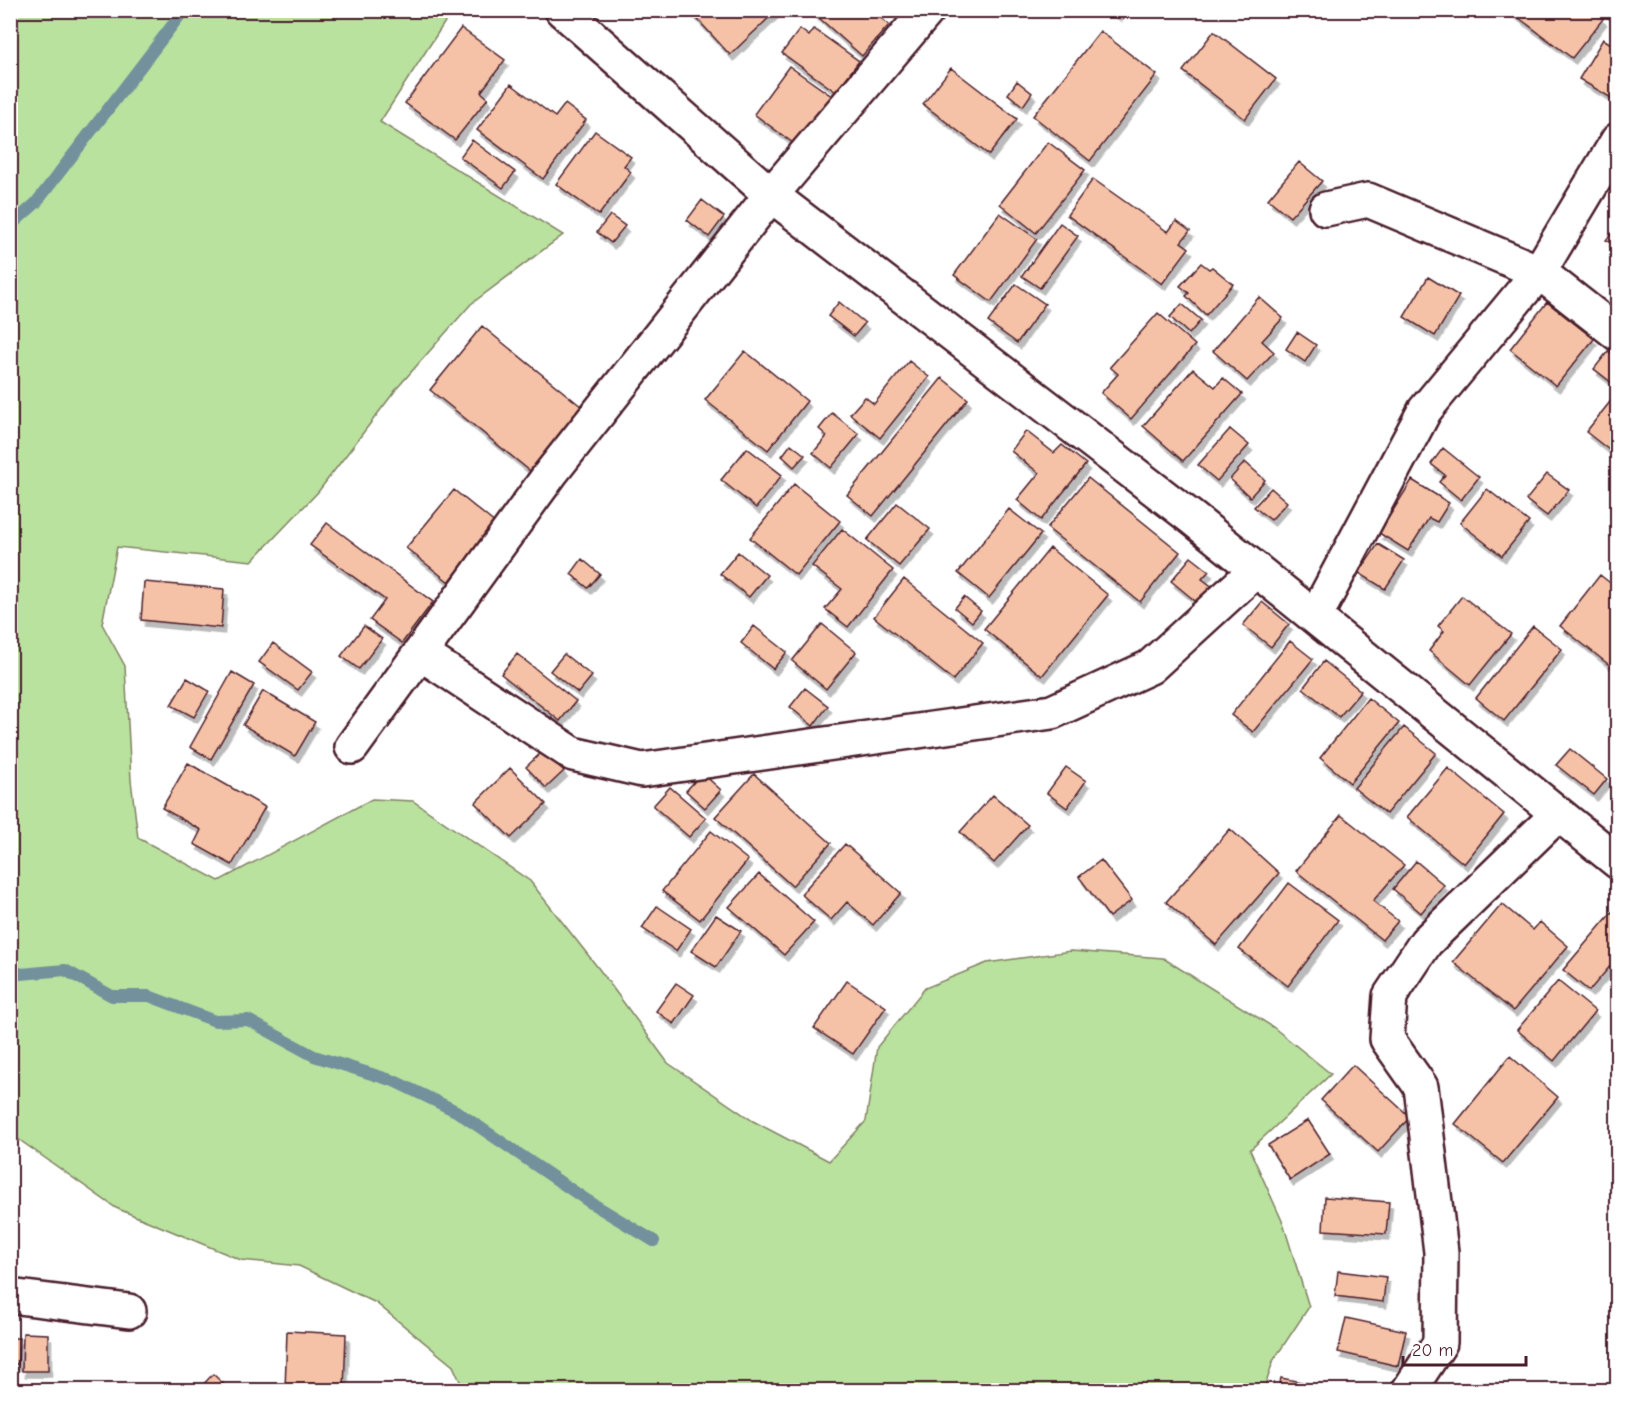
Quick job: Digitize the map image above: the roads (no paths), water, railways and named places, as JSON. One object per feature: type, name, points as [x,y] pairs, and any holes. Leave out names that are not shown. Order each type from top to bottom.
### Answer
[{"type":"street","points":[[562,10],[771,195],[1192,518],[1617,862]]},
{"type":"street","points":[[352,747],[551,472],[771,195],[928,10]]},
{"type":"street","points":[[1315,617],[1425,410],[1539,272],[1617,140]]},
{"type":"street","points":[[1326,209],[1368,200],[1539,272],[1617,334]]},
{"type":"street","points":[[420,653],[573,754],[642,770],[1052,712],[1150,667],[1256,570]]},
{"type":"street","points":[[1409,1390],[1440,1343],[1441,1252],[1421,1087],[1387,1039],[1390,996],[1426,942],[1558,814]]},
{"type":"street","points":[[10,1296],[129,1311]]},
{"type":"waterway","points":[[10,226],[36,203],[184,10]]},
{"type":"waterway","points":[[10,969],[21,974],[65,970],[112,996],[149,996],[215,1021],[248,1020],[314,1056],[394,1081],[456,1111],[588,1201],[654,1241]]}]
